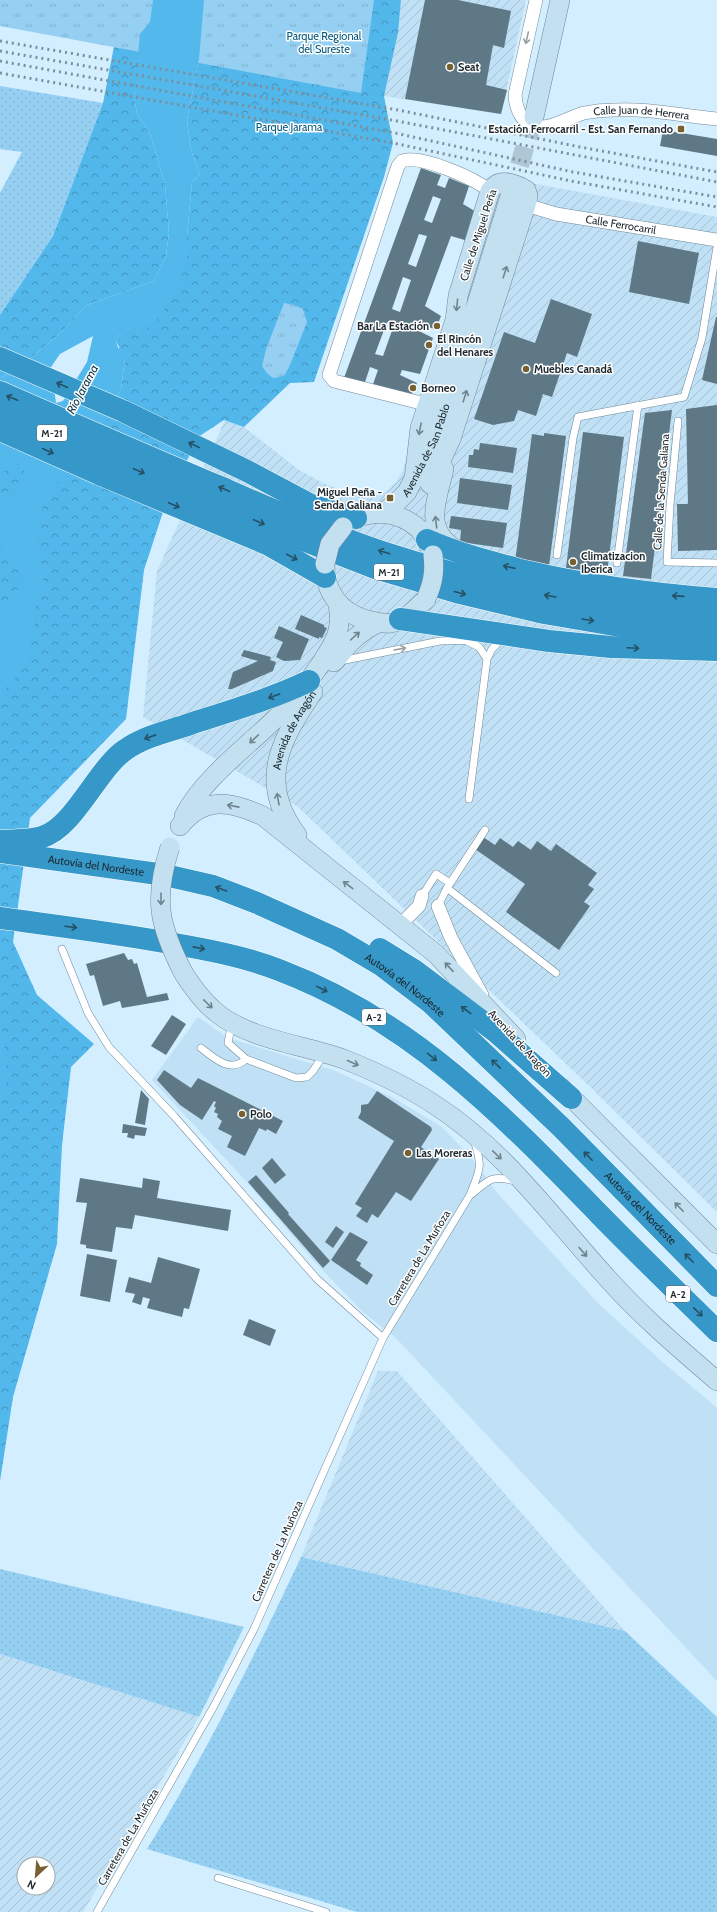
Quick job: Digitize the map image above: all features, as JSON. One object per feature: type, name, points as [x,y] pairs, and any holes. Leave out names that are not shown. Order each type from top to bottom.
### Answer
[{"type":"highway","points":[[0,358],[123,411],[248,471],[310,505],[349,523]]},
{"type":"highway","name":"M-21","points":[[0,392],[105,457],[280,513],[381,552],[446,571],[546,595],[616,607],[692,616],[717,617]]},
{"type":"highway","name":"M-21","points":[[0,410],[105,457],[275,529],[375,568],[456,592],[544,613],[614,625],[690,634],[717,635]]},
{"type":"highway","points":[[0,430],[105,457],[267,544],[325,570]]},
{"type":"highway","points":[[426,541],[471,558],[565,580],[655,594],[717,599]]},
{"type":"highway","points":[[400,619],[511,638],[611,647],[717,650]]},
{"type":"highway","points":[[0,841],[40,847],[74,812],[100,776],[124,751],[146,738],[250,705],[286,692],[309,680]]},
{"type":"highway","name":"Autovía del Nordeste","points":[[0,852],[40,847],[213,886],[257,903],[337,939],[381,965],[431,1003],[561,1127],[717,1286]]},
{"type":"highway","points":[[257,903],[313,913],[384,951],[414,970],[496,1032],[571,1098]]},
{"type":"highway","name":"A-2","points":[[0,918],[127,935],[204,949],[242,959],[278,969],[312,984],[383,1023],[417,1044],[466,1084],[537,1150],[640,1256],[717,1331]]},
{"type":"street","name":"Calle Juan de Herrera","points":[[536,0],[515,95],[516,107],[521,117],[528,123],[541,127],[584,113],[647,109],[717,119]]},
{"type":"street","points":[[534,117],[560,0]]},
{"type":"street","points":[[428,402],[417,402],[334,381],[329,375],[398,166],[402,161],[415,159],[460,173],[482,184],[490,191]]},
{"type":"street","name":"Calle de Miguel Peña","points":[[422,482],[420,428],[455,320],[458,296],[490,191],[495,184],[501,182],[518,186],[526,190],[528,196],[526,205]]},
{"type":"street","name":"Avenida de San Pablo","points":[[443,437],[511,193]]},
{"type":"street","points":[[426,541],[402,518],[382,513],[372,514],[349,523],[330,544],[325,570],[330,593],[338,604],[361,618],[378,623],[391,622],[400,619],[414,611],[426,599],[432,585],[433,577],[426,541],[422,482],[443,437],[526,205]]},
{"type":"street","name":"Calle Ferrocarril","points":[[526,205],[556,214],[717,240]]},
{"type":"street","points":[[443,437],[434,523],[444,540],[471,558]]},
{"type":"street","name":"Avenida de San Pablo","points":[[382,513],[396,504],[407,492],[422,482]]},
{"type":"street","points":[[338,604],[340,616],[337,637],[309,680],[275,720],[211,780],[193,802],[180,826],[170,847],[161,881],[162,924],[171,949],[196,993],[217,1013],[234,1024],[267,1036],[345,1060],[391,1080],[434,1104],[470,1131],[498,1155],[610,1282],[659,1330],[717,1381]]},
{"type":"street","name":"Avenida de Aragón","points":[[312,855],[282,812],[278,802],[275,781],[276,769],[282,748],[295,720],[334,662],[357,635],[363,630],[378,623]]},
{"type":"street","name":"Avenida de Aragón","points":[[180,826],[188,815],[202,807],[214,804],[248,809],[263,816],[401,924],[436,954],[571,1098],[717,1244]]},
{"type":"street","points":[[401,924],[419,906],[422,896]]},
{"type":"street","points":[[438,906],[451,938],[492,1014]]},
{"type":"lane","points":[[557,556],[573,438],[578,418],[684,397],[702,338],[717,247]]},
{"type":"lane","points":[[617,564],[638,405]]},
{"type":"lane","name":"Calle de la Senda Galiana","points":[[678,421],[670,505],[667,562],[717,563]]},
{"type":"lane","points":[[334,662],[440,641],[511,638]]},
{"type":"lane","points":[[469,799],[487,659],[492,649],[511,638]]},
{"type":"lane","points":[[465,640],[479,647],[487,659]]},
{"type":"lane","points":[[438,906],[485,830]]},
{"type":"lane","points":[[422,896],[436,874],[556,973]]},
{"type":"lane","points":[[62,949],[88,1013],[109,1047],[174,1116],[317,1279],[383,1338]]},
{"type":"lane","points":[[234,1024],[230,1032],[228,1043],[246,1059],[296,1078],[307,1078],[314,1071],[324,1054]]},
{"type":"lane","points":[[201,1048],[217,1060],[229,1066],[241,1063],[246,1059]]},
{"type":"lane","name":"Carretera de La Muñoza","points":[[97,1912],[214,1706],[254,1628],[383,1338],[470,1195],[480,1169],[480,1160],[470,1131]]},
{"type":"lane","name":"Carretera de La Muñoza","points":[[470,1195],[485,1182],[496,1177],[522,1182]]},
{"type":"lane","points":[[218,1878],[324,1912]]},
{"type":"shaded area","name":"Seat","points":[[401,0],[526,0],[501,114],[384,96],[398,33]]},
{"type":"shaded area","points":[[491,176],[717,217],[717,1212],[588,1085],[297,806],[143,717],[157,571],[225,420],[244,427],[299,470],[327,485],[363,497],[385,492],[396,482],[403,470]]},
{"type":"shaded area","points":[[198,1017],[228,1038],[333,1070],[392,1097],[442,1127],[475,1162],[498,1194],[597,1302],[659,1359],[717,1408],[717,1681],[395,1337],[363,1312],[312,1259],[245,1180],[152,1080]]},
{"type":"shaded area","points":[[378,1371],[397,1371],[625,1631],[301,1557]]},
{"type":"shaded area","points":[[0,1654],[199,1717],[83,1912],[0,1912]]},
{"type":"green space","name":"Parque Regional del Sureste","points":[[0,0],[374,0],[361,93],[0,26]]},
{"type":"green space","points":[[123,0],[153,0],[138,68],[134,97],[137,114],[150,134],[165,184],[169,233],[166,256],[154,281],[87,305],[56,337],[17,369],[0,378],[0,315],[53,236],[103,103]]},
{"type":"green space","name":"Parque Jarama","points":[[204,0],[401,0],[398,33],[384,96],[393,143],[384,177],[314,382],[290,383],[244,427],[224,420],[198,437],[163,512],[144,570],[126,719],[30,818],[13,942],[37,995],[94,1044],[71,1067],[62,1145],[57,1244],[13,1397],[0,1481],[0,385],[107,419],[121,389],[125,359],[116,341],[119,335],[136,327],[139,334],[187,257],[187,236],[192,182],[200,174],[191,150],[187,120],[199,59]]},
{"type":"green space","points":[[0,86],[103,103],[53,236],[0,315],[0,193],[22,152],[0,149]]},
{"type":"green space","points":[[284,303],[303,309],[307,322],[290,365],[284,376],[273,378],[262,366],[266,349]]},
{"type":"green space","points":[[301,1557],[625,1631],[717,1717],[717,1912],[357,1912],[147,1849],[209,1742]]},
{"type":"green space","points":[[0,1569],[244,1627],[199,1717],[0,1654]]},
{"type":"water","name":"Río Jarama","points":[[153,0],[204,0],[199,59],[187,120],[191,150],[200,174],[192,182],[187,236],[187,257],[176,294],[158,318],[139,334],[136,328],[119,335],[116,341],[118,348],[123,349],[125,359],[121,389],[107,419],[78,452],[75,467],[58,481],[43,506],[38,535],[44,588],[36,602],[34,628],[25,667],[7,687],[0,702],[0,615],[8,600],[18,589],[23,579],[18,570],[4,559],[0,535],[0,489],[5,500],[17,495],[26,474],[19,464],[6,469],[0,485],[0,378],[17,369],[56,337],[87,305],[154,281],[166,256],[169,233],[165,184],[150,134],[137,114],[134,97],[140,34],[150,22]],"holes":[[[93,336],[87,362],[63,401],[56,403],[51,367],[60,354]]]},
{"type":"water","points":[[0,1010],[8,1077],[0,1111]]},
{"type":"building","name":"Seat","points":[[425,0],[458,0],[511,11],[504,48],[493,45],[486,85],[507,90],[501,114],[405,99]]},
{"type":"building","points":[[663,130],[717,139],[717,156],[660,146]]},
{"type":"building","points":[[421,168],[441,175],[437,185],[445,188],[449,178],[469,186],[463,204],[478,213],[468,241],[451,236],[425,306],[441,316],[436,329],[418,325],[417,330],[433,338],[420,374],[402,370],[400,375],[417,383],[411,396],[372,387],[378,370],[370,367],[364,385],[344,378]],"holes":[[[433,196],[441,199],[432,223],[424,220]],[[419,234],[427,236],[416,267],[408,264]],[[403,277],[411,280],[400,312],[392,309]],[[387,322],[394,325],[383,356],[375,354]]]},
{"type":"building","points":[[638,241],[699,253],[689,304],[629,292]]},
{"type":"building","name":"Muebles Canadá","points":[[551,299],[592,314],[577,357],[567,353],[552,397],[543,394],[536,416],[518,410],[514,421],[493,425],[474,419],[504,332],[535,343]]},
{"type":"building","points":[[717,317],[717,384],[702,380]]},
{"type":"building","points":[[717,405],[717,550],[678,551],[677,504],[688,504],[686,409]]},
{"type":"building","points":[[672,410],[651,579],[623,576],[645,413]]},
{"type":"building","points":[[583,432],[624,437],[607,573],[566,568]]},
{"type":"building","points":[[544,433],[566,436],[549,566],[515,562],[532,434],[544,436]]},
{"type":"building","points":[[480,443],[517,448],[513,473],[468,467],[469,455],[473,455],[474,449],[479,450]]},
{"type":"building","points":[[460,478],[512,485],[508,510],[457,503]]},
{"type":"building","points":[[451,516],[507,523],[503,548],[460,542],[461,530],[449,528]]},
{"type":"building","points":[[301,615],[324,625],[324,627],[327,628],[322,638],[319,637],[319,639],[295,629]]},
{"type":"building","points":[[279,626],[309,639],[300,660],[284,661],[276,657],[283,642],[274,638]]},
{"type":"building","points":[[244,650],[271,657],[270,660],[276,662],[273,671],[232,689],[228,689],[233,672],[258,661],[241,656]]},
{"type":"building","points":[[483,837],[495,845],[500,838],[513,847],[518,841],[531,850],[537,841],[551,851],[556,844],[597,873],[588,885],[594,889],[584,902],[590,906],[559,950],[506,912],[525,884],[475,849]]},
{"type":"building","points":[[124,953],[128,960],[132,959],[134,964],[137,963],[147,997],[167,993],[169,1000],[122,1008],[120,1001],[103,1006],[94,975],[90,976],[86,964]]},
{"type":"building","points":[[172,1015],[186,1024],[166,1055],[151,1046]]},
{"type":"building","name":"Polo","points":[[164,1070],[191,1088],[198,1078],[283,1121],[276,1134],[267,1129],[266,1131],[259,1128],[245,1156],[227,1147],[232,1136],[218,1129],[222,1121],[217,1117],[218,1114],[214,1112],[216,1102],[214,1101],[202,1120],[180,1105],[157,1080]]},
{"type":"building","points":[[141,1090],[149,1099],[145,1125],[135,1123]]},
{"type":"building","name":"Las Moreras","points":[[377,1091],[431,1127],[432,1130],[421,1147],[439,1159],[411,1201],[396,1192],[378,1218],[372,1214],[367,1223],[356,1216],[362,1208],[355,1204],[394,1141],[358,1118],[361,1112],[361,1105],[368,1104]]},
{"type":"building","points":[[123,1124],[147,1128],[145,1136],[135,1135],[134,1139],[127,1137],[128,1133],[122,1133]]},
{"type":"building","points":[[272,1158],[286,1175],[275,1184],[262,1168]]},
{"type":"building","points":[[256,1175],[330,1261],[323,1268],[248,1182]]},
{"type":"building","points":[[80,1178],[142,1188],[143,1178],[160,1181],[157,1198],[231,1210],[228,1231],[135,1215],[132,1229],[116,1227],[112,1252],[86,1248],[86,1245],[80,1244],[87,1203],[76,1202]]},
{"type":"building","points":[[336,1226],[344,1232],[333,1248],[325,1242]]},
{"type":"building","points":[[350,1232],[368,1242],[356,1260],[361,1263],[360,1266],[373,1275],[367,1285],[331,1260]]},
{"type":"building","points":[[87,1254],[117,1260],[110,1302],[80,1296]]},
{"type":"building","points":[[158,1257],[200,1269],[189,1309],[184,1308],[182,1317],[147,1308],[150,1299],[143,1297],[141,1305],[132,1302],[135,1294],[125,1292],[129,1277],[151,1283]]},
{"type":"building","points":[[249,1319],[276,1330],[270,1346],[243,1335]]},
{"type":"tunnel","points":[[511,193],[534,117]]},
{"type":"railway","points":[[0,41],[398,110],[580,147],[717,172]]},
{"type":"railway","points":[[0,51],[397,121],[717,182]]},
{"type":"railway","points":[[0,61],[395,133],[573,172],[717,197]]},
{"type":"railway","points":[[0,73],[393,143],[571,181],[717,207]]},
{"type":"place","name":"Seat","points":[[450,67]]},
{"type":"place","name":"Estación Ferrocarril - Est. San Fernando","points":[[681,129]]},
{"type":"place","name":"Bar La Estación","points":[[437,326]]},
{"type":"place","name":"El Rincón del Henares","points":[[429,345]]},
{"type":"place","name":"Muebles Canadá","points":[[526,369]]},
{"type":"place","name":"Borneo","points":[[413,388]]},
{"type":"place","name":"Miguel Peña - Senda Galiana","points":[[390,498]]},
{"type":"place","name":"Climatizacion Iberica","points":[[573,562]]},
{"type":"place","name":"Polo","points":[[242,1114]]},
{"type":"place","name":"Las Moreras","points":[[408,1153]]}]
